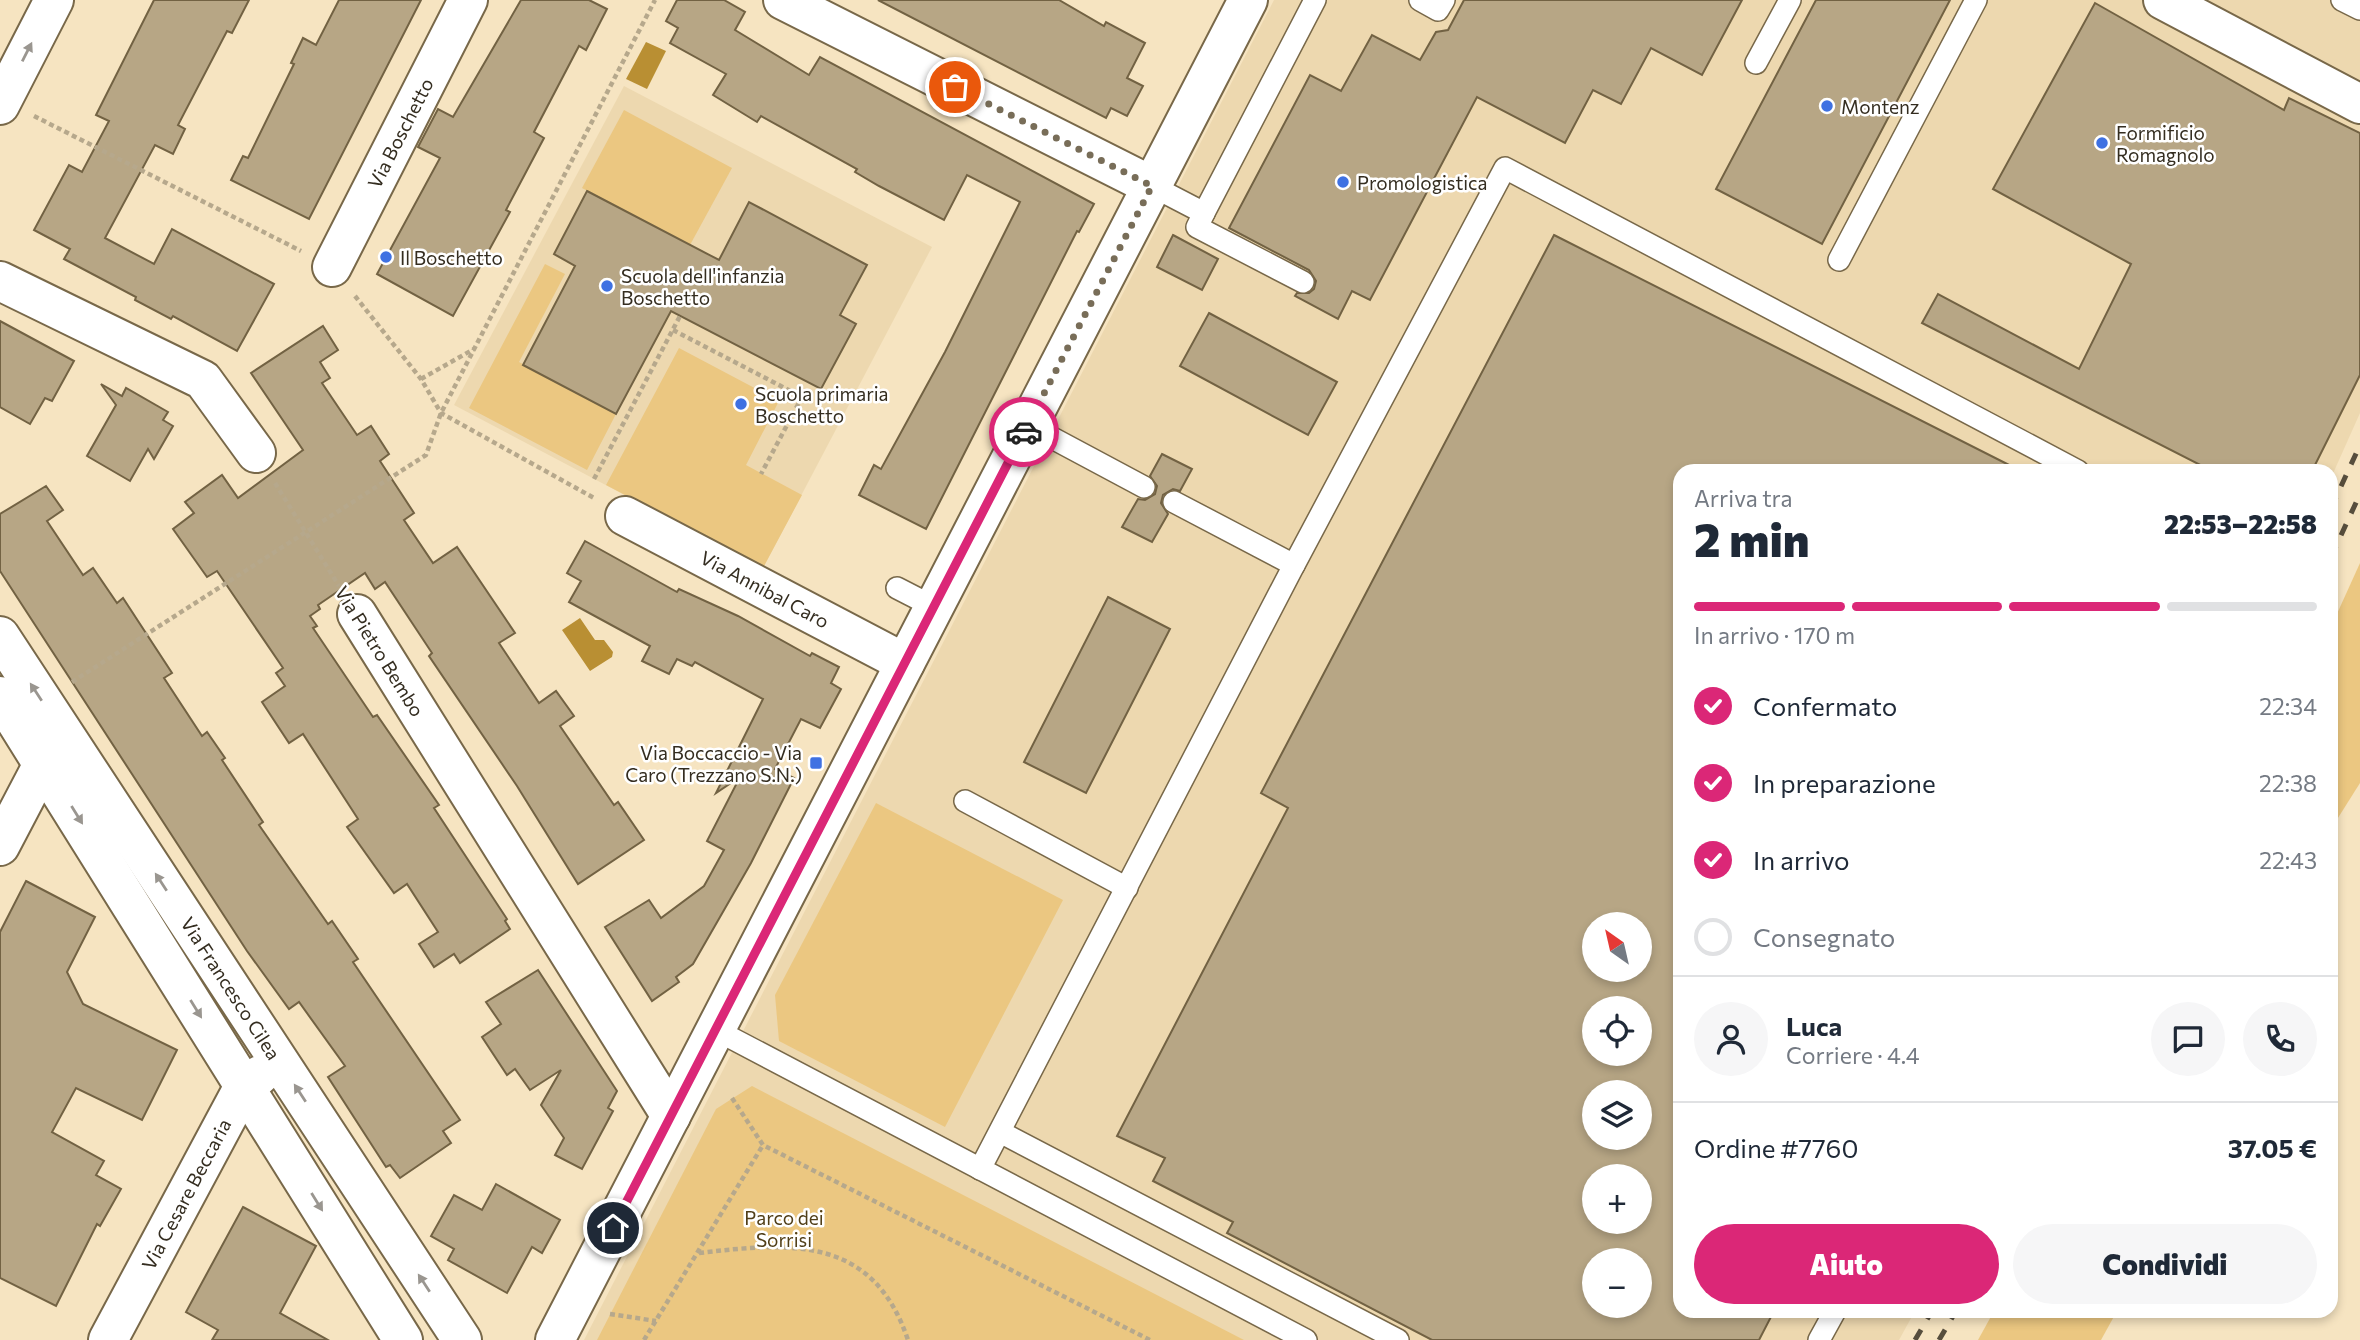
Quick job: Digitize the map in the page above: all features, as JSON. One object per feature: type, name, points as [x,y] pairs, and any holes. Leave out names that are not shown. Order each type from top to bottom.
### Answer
[{"type":"street","points":[[1,102],[54,0]]},
{"type":"street","name":"Via Boschetto","points":[[332,267],[468,0]]},
{"type":"street","points":[[783,0],[1152,186]]},
{"type":"street","points":[[555,1340],[1248,0]]},
{"type":"street","points":[[2163,0],[2360,104]]},
{"type":"street","points":[[0,281],[202,380],[256,453]]},
{"type":"street","name":"Via Annibal Caro","points":[[625,516],[905,663]]},
{"type":"street","name":"Via Pietro Bembo","points":[[357,614],[671,1116]]},
{"type":"street","name":"Via Francesco Cilea","points":[[0,636],[462,1340]]},
{"type":"street","name":"Via Francesco Cilea","points":[[0,696],[44,762],[402,1340]]},
{"type":"street","points":[[0,846],[44,762]]},
{"type":"street","name":"Via Cesare Beccaria","points":[[108,1340],[244,1086],[279,1061]]},
{"type":"lane","points":[[1303,282],[1197,227],[1315,0]]},
{"type":"lane","points":[[1420,0],[1438,10],[1444,0]]},
{"type":"lane","points":[[1756,63],[1790,0]]},
{"type":"lane","points":[[1839,260],[1976,0]]},
{"type":"lane","points":[[2342,0],[2360,9]]},
{"type":"lane","points":[[980,1169],[1294,565],[1505,168],[2065,464]]},
{"type":"lane","points":[[1152,186],[1205,213]]},
{"type":"lane","points":[[1028,425],[1144,487]]},
{"type":"lane","points":[[1174,502],[1294,565]]},
{"type":"lane","points":[[897,588],[934,607]]},
{"type":"lane","points":[[965,801],[1127,888]]},
{"type":"lane","points":[[716,1030],[1306,1340]]},
{"type":"lane","points":[[1000,1132],[1398,1340]]},
{"type":"lane","points":[[1819,1340],[1831,1318]]},
{"type":"path","points":[[42,701],[426,455],[441,413],[655,0]]},
{"type":"path","points":[[1,102],[332,267],[421,379],[441,413],[625,516]]},
{"type":"path","points":[[594,479],[680,316]]},
{"type":"path","points":[[673,330],[802,397],[761,474]]},
{"type":"path","points":[[421,379],[474,348]]},
{"type":"path","name":"Via Pietro Bembo","points":[[256,453],[357,614]]},
{"type":"path","points":[[732,1098],[763,1145],[1150,1340]]},
{"type":"path","points":[[644,1340],[763,1145]]},
{"type":"path","points":[[699,1253],[759,1246],[805,1248],[836,1256],[877,1281],[899,1313],[908,1340]]},
{"type":"path","points":[[610,1314],[656,1321]]},
{"type":"shaded area","points":[[1274,0],[2360,0],[2360,413],[2337,464],[1673,464],[1673,1318],[1911,1318],[1899,1340],[584,1340]]},
{"type":"shaded area","points":[[646,42],[666,51],[647,89],[626,79]]},
{"type":"shaded area","points":[[624,86],[932,247],[763,568],[454,405]]},
{"type":"shaded area","points":[[580,618],[595,640],[604,640],[613,652],[612,657],[590,671],[562,630]]},
{"type":"green space","points":[[624,110],[732,168],[690,245],[582,188]]},
{"type":"green space","points":[[545,264],[565,274],[519,362],[616,414],[587,470],[469,408]]},
{"type":"green space","points":[[679,348],[779,401],[746,465],[802,495],[763,568],[606,485]]},
{"type":"green space","points":[[2360,563],[2360,783],[2338,818],[2338,612]]},
{"type":"green space","points":[[876,803],[1063,900],[945,1127],[779,1041],[775,995]]},
{"type":"green space","name":"Parco dei Sorrisi","points":[[752,1086],[1244,1340],[597,1340],[716,1109]]},
{"type":"green space","points":[[1990,1318],[2113,1318],[2101,1340],[1978,1340]]},
{"type":"building","points":[[154,0],[249,0],[232,33],[227,31],[178,125],[185,129],[173,154],[155,145],[105,238],[154,264],[172,229],[274,284],[237,351],[173,316],[171,319],[135,300],[136,297],[64,259],[70,249],[34,230],[69,165],[82,172],[109,121],[96,115]]},
{"type":"building","points":[[339,0],[421,0],[309,219],[231,180],[243,156],[248,158],[294,64],[291,63],[303,38],[316,45]]},
{"type":"building","points":[[521,0],[589,0],[607,9],[586,50],[579,46],[534,132],[544,138],[506,210],[510,212],[453,316],[377,274],[440,158],[418,147],[438,109],[453,117]]},
{"type":"building","points":[[677,0],[724,0],[745,12],[735,30],[809,75],[820,57],[1094,204],[1079,232],[1077,231],[926,529],[859,495],[874,465],[881,469],[945,352],[1020,202],[967,175],[944,220],[879,186],[855,172],[857,169],[761,116],[757,122],[713,95],[726,74],[670,43],[678,28],[666,21]]},
{"type":"building","points":[[878,0],[1059,0],[1104,26],[1106,22],[1145,43],[1127,78],[1143,86],[1127,116],[1111,108],[1106,118]]},
{"type":"building","points":[[1464,0],[1742,0],[1702,75],[1651,48],[1621,104],[1593,90],[1565,143],[1477,97],[1370,300],[1352,291],[1338,319],[1295,296],[1297,293],[1309,293],[1314,289],[1316,281],[1309,270],[1229,228],[1310,75],[1341,91],[1372,35],[1420,60],[1436,32],[1448,30]]},
{"type":"building","name":"Montenz","points":[[1816,0],[1950,0],[1822,244],[1716,189]]},
{"type":"building","points":[[2095,3],[2284,110],[2289,98],[2360,133],[2360,375],[2316,464],[2198,464],[1922,323],[1938,294],[2079,369],[2131,264],[1993,189]]},
{"type":"building","points":[[587,191],[719,260],[749,202],[867,265],[840,315],[856,324],[821,389],[671,311],[616,414],[523,365],[575,266],[554,254]]},
{"type":"building","points":[[1173,235],[1218,259],[1202,290],[1157,267]]},
{"type":"building","points":[[1554,235],[2007,464],[1673,464],[1673,1318],[1770,1318],[1759,1340],[1432,1340],[1227,1233],[1233,1222],[1153,1181],[1165,1158],[1117,1136],[1288,808],[1261,793]]},
{"type":"building","points":[[1209,313],[1337,382],[1308,435],[1180,366]]},
{"type":"building","points":[[0,321],[74,361],[52,401],[45,398],[30,424],[0,407]]},
{"type":"building","points":[[323,326],[338,350],[320,362],[330,378],[322,383],[357,435],[371,426],[389,454],[380,461],[414,513],[404,520],[433,563],[457,547],[515,633],[499,643],[539,703],[556,691],[574,716],[560,726],[614,805],[618,802],[644,840],[578,884],[517,786],[429,656],[432,653],[385,582],[375,589],[365,573],[318,605],[320,609],[310,616],[317,626],[313,628],[373,717],[377,715],[439,805],[434,808],[507,919],[505,921],[510,929],[460,963],[454,954],[434,967],[419,944],[438,932],[407,884],[394,893],[347,827],[358,819],[303,734],[289,743],[262,702],[285,686],[276,673],[283,668],[217,571],[207,577],[173,529],[194,513],[185,502],[222,475],[238,498],[303,450],[251,373]]},
{"type":"building","points":[[101,384],[122,396],[126,388],[168,412],[163,420],[173,426],[154,459],[148,449],[130,481],[87,456],[116,405]]},
{"type":"building","points":[[1162,454],[1192,469],[1180,491],[1173,489],[1163,495],[1161,503],[1168,514],[1152,542],[1122,527],[1138,499],[1145,500],[1155,494],[1157,486],[1150,476]]},
{"type":"building","points":[[46,486],[63,510],[47,521],[83,575],[93,568],[117,603],[123,598],[172,673],[164,678],[202,736],[207,732],[225,758],[222,760],[263,822],[259,825],[328,924],[332,921],[358,959],[353,962],[460,1120],[443,1131],[451,1143],[400,1178],[390,1165],[386,1167],[328,1077],[345,1066],[299,1002],[289,1009],[247,951],[0,571],[0,514]]},
{"type":"building","points":[[585,541],[677,592],[679,589],[738,616],[810,656],[812,653],[839,667],[831,683],[841,689],[820,728],[801,719],[775,769],[794,778],[751,863],[693,964],[676,977],[679,982],[652,1001],[605,927],[649,900],[661,918],[704,886],[724,850],[707,841],[740,777],[716,793],[763,699],[695,662],[692,666],[677,659],[669,674],[642,661],[650,646],[569,602],[581,581],[567,573]]},
{"type":"building","points":[[1108,597],[1170,629],[1086,793],[1024,762]]},
{"type":"building","points":[[26,881],[95,917],[67,972],[83,1004],[177,1050],[142,1120],[76,1088],[52,1132],[104,1161],[96,1175],[121,1189],[100,1226],[97,1224],[56,1306],[0,1278],[0,932]]},
{"type":"building","points":[[538,970],[617,1091],[608,1108],[613,1111],[582,1169],[555,1155],[564,1138],[541,1105],[561,1070],[530,1090],[515,1069],[507,1075],[482,1037],[501,1024],[486,1002]]},
{"type":"building","points":[[496,1184],[560,1220],[542,1253],[532,1247],[507,1293],[448,1260],[454,1249],[431,1236],[454,1195],[482,1210]]},
{"type":"building","points":[[243,1207],[316,1246],[280,1313],[328,1340],[212,1340],[218,1330],[186,1312]]},
{"type":"railway","points":[[2338,493],[2360,445]]},
{"type":"railway","points":[[2338,542],[2360,494]]},
{"type":"railway","points":[[1915,1340],[1928,1318]]},
{"type":"railway","points":[[1939,1340],[1952,1318]]},
{"type":"way so far","points":[[955,87],[1152,186],[1024,432]]},
{"type":"place","name":"Montenz","points":[[1827,106]]},
{"type":"place","name":"Formificio Romagnolo","points":[[2102,143]]},
{"type":"place","name":"Promologistica","points":[[1343,182]]},
{"type":"place","name":"Il Boschetto","points":[[386,257]]},
{"type":"place","name":"Scuola dell'infanzia Boschetto","points":[[607,286]]},
{"type":"place","name":"Scuola primaria Boschetto","points":[[741,404]]},
{"type":"place","name":"Via Boccaccio - Via Caro (Trezzano S.N.)","points":[[816,763]]},
{"type":"route","points":[[613,1228],[1024,432]]}]
